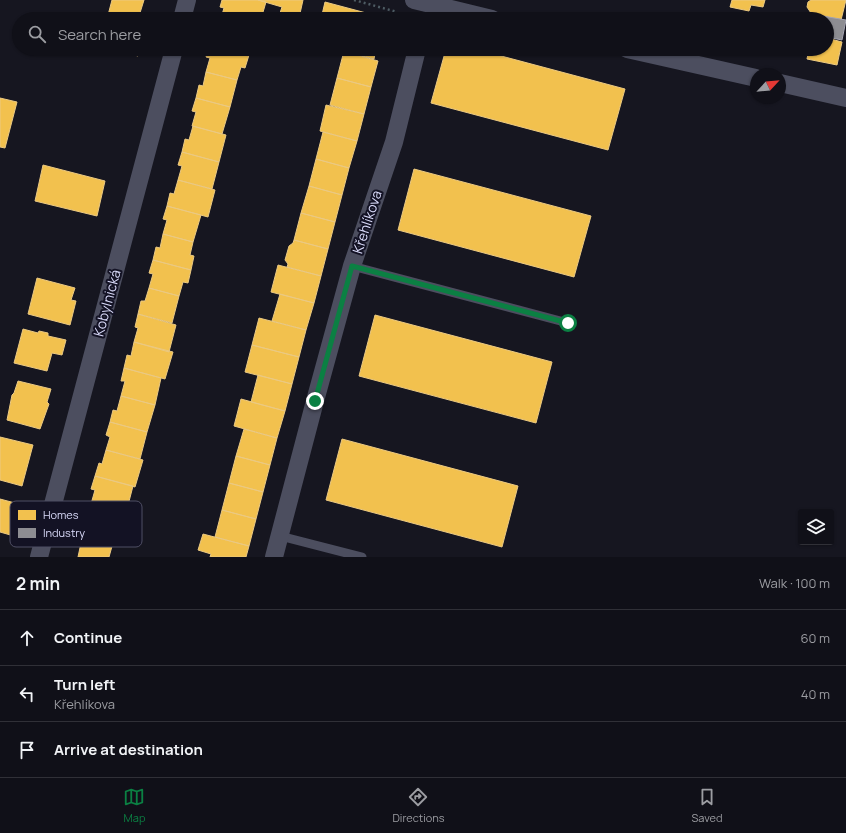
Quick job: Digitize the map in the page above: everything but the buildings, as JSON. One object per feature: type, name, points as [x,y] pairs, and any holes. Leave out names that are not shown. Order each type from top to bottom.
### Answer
[{"type":"street","points":[[184,12],[187,0]]},
{"type":"street","points":[[423,6],[455,12]]},
{"type":"street","name":"Kobylnická","points":[[54,501],[172,56]]},
{"type":"street","name":"Křehlíkova","points":[[274,557],[352,266],[394,142],[415,56]]},
{"type":"street","points":[[658,56],[750,77]]},
{"type":"street","points":[[786,84],[846,98]]},
{"type":"street","name":"Kobylnická","points":[[39,557],[42,547]]},
{"type":"lane","points":[[352,266],[568,323]]},
{"type":"lane","points":[[280,536],[362,557]]},
{"type":"path","points":[[354,0],[398,12]]},
{"type":"route","points":[[315,401],[352,266],[568,323]]}]
